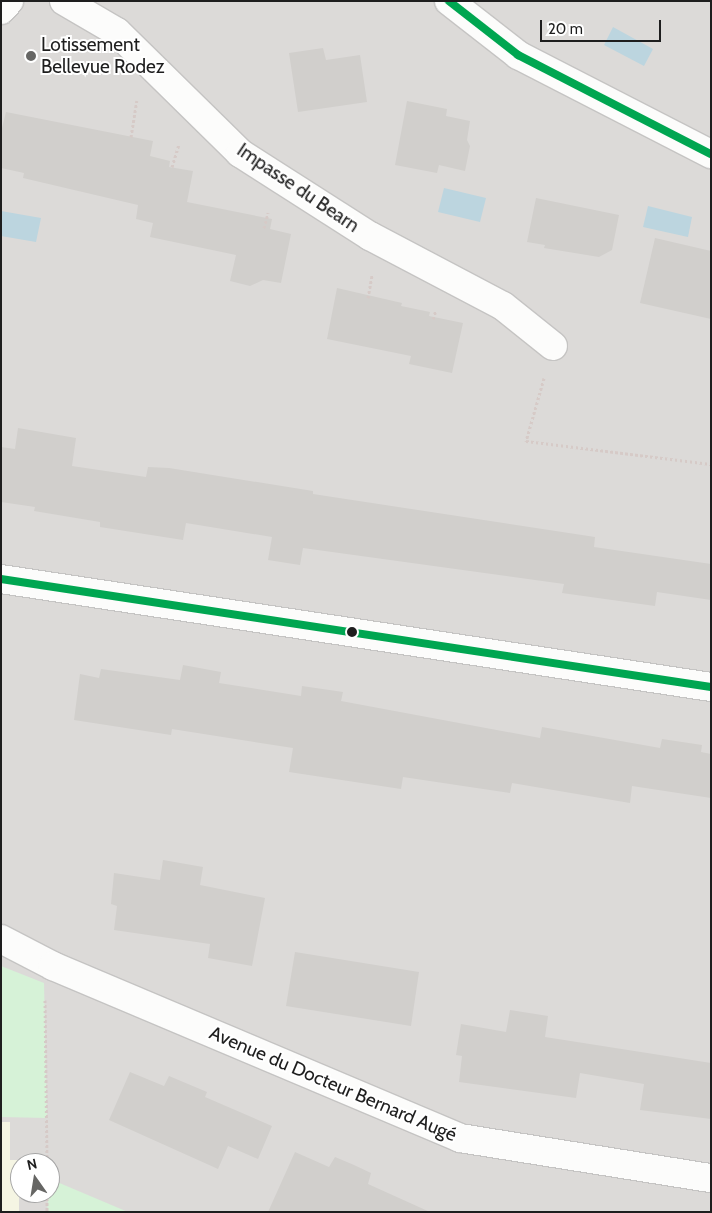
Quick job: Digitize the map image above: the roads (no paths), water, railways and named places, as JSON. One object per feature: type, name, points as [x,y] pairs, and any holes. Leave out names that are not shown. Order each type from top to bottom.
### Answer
[{"type":"street","points":[[1,10],[8,1]]},
{"type":"street","name":"Impasse du Bearn","points":[[64,1],[117,32],[240,153],[370,236],[503,306],[553,346]]},
{"type":"street","points":[[449,1],[518,55],[711,154]]},
{"type":"street","points":[[1,579],[711,687]]},
{"type":"street","name":"Avenue du Docteur Bernard Augé","points":[[1,939],[53,966],[460,1138],[711,1178]]},
{"type":"water","points":[[613,27],[653,49],[644,66],[604,45]]},
{"type":"water","points":[[444,188],[486,198],[480,222],[438,212]]},
{"type":"water","points":[[648,206],[692,217],[688,237],[643,227]]},
{"type":"water","points":[[1,211],[41,218],[36,242],[1,236]]},
{"type":"place","name":"Lotissement Bellevue Rodez","points":[[31,56]]}]
